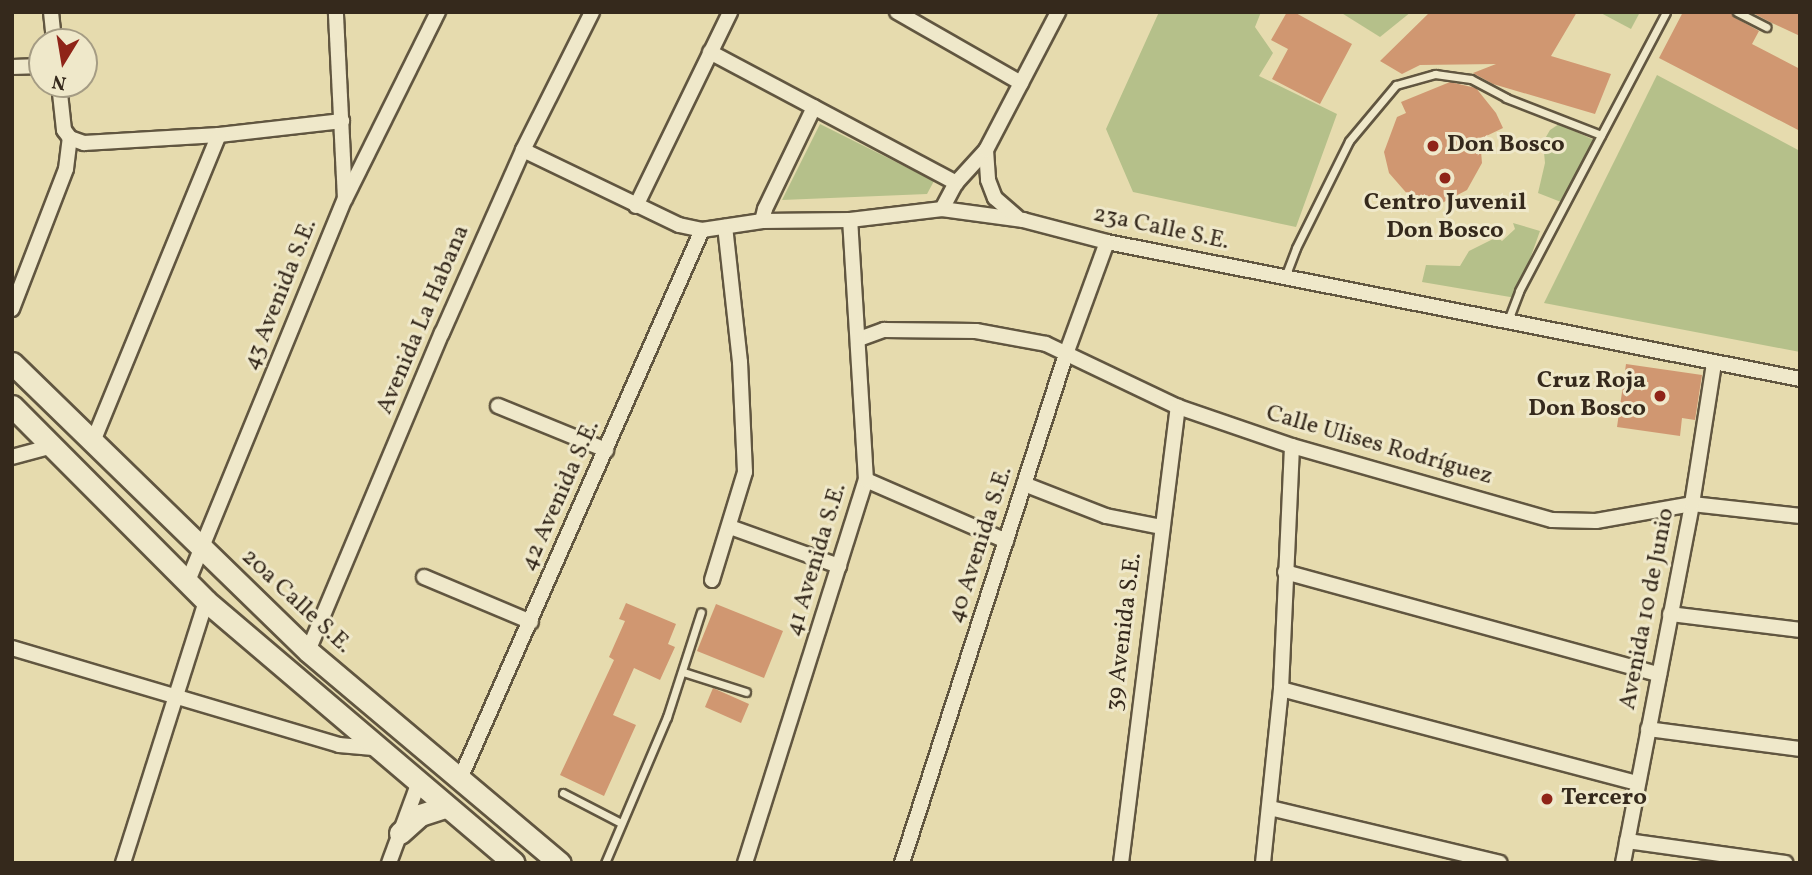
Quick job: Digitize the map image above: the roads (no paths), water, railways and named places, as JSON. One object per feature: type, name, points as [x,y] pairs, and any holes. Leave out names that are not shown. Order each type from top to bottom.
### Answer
[{"type":"street","name":"43 Avenida S.E.","points":[[188,581],[345,199],[336,12]]},
{"type":"street","points":[[345,199],[438,12]]},
{"type":"street","name":"Avenida La Habana","points":[[308,651],[442,333],[523,150],[592,12]]},
{"type":"street","points":[[636,206],[730,12]]},
{"type":"street","points":[[943,209],[956,183],[986,150],[1058,12]]},
{"type":"street","points":[[900,13],[1021,83]]},
{"type":"street","points":[[710,52],[956,183]]},
{"type":"street","points":[[61,98],[64,130],[70,138],[84,143],[219,135],[342,121]]},
{"type":"street","points":[[762,221],[765,209],[814,107]]},
{"type":"street","points":[[92,444],[219,135]]},
{"type":"street","points":[[12,309],[66,169],[70,138]]},
{"type":"street","name":"23a Calle S.E.","points":[[523,150],[636,206],[679,225],[702,230],[762,221],[850,220],[943,209],[1023,220],[1107,242],[1800,379]]},
{"type":"street","points":[[986,150],[988,180],[995,198],[1007,212],[1023,220]]},
{"type":"street","name":"41 Avenida S.E.","points":[[745,863],[866,480],[850,220]]},
{"type":"street","points":[[712,580],[745,472],[740,362],[725,226]]},
{"type":"street","name":"42 Avenida S.E.","points":[[460,779],[702,230]]},
{"type":"street","name":"40 Avenida S.E.","points":[[902,863],[1066,354],[1107,242]]},
{"type":"street","name":"Calle Ulises Rodríguez","points":[[859,340],[884,330],[976,331],[1046,344],[1178,407],[1292,446],[1552,520],[1596,521],[1692,504],[1800,516]]},
{"type":"street","name":"20a Calle S.E.","points":[[12,363],[92,444],[308,651],[560,863]]},
{"type":"street","name":"Avenida 10 de Junio","points":[[1623,863],[1692,504],[1714,363]]},
{"type":"street","points":[[12,406],[206,601],[514,863]]},
{"type":"street","points":[[498,406],[606,450]]},
{"type":"street","name":"39 Avenida S.E.","points":[[1121,863],[1178,407]]},
{"type":"street","points":[[12,457],[53,446]]},
{"type":"street","points":[[1263,863],[1281,690],[1292,446]]},
{"type":"street","points":[[866,480],[1006,541]]},
{"type":"street","points":[[1024,484],[1105,516],[1161,527]]},
{"type":"street","points":[[730,527],[839,566]]},
{"type":"street","points":[[1285,572],[1658,674]]},
{"type":"street","points":[[424,577],[531,622]]},
{"type":"street","points":[[123,863],[206,601]]},
{"type":"street","points":[[1670,614],[1800,630]]},
{"type":"street","points":[[12,648],[340,745],[376,748]]},
{"type":"street","points":[[1281,690],[1638,783]]},
{"type":"street","points":[[1648,729],[1800,750]]},
{"type":"street","points":[[389,863],[419,782]]},
{"type":"street","points":[[400,833],[420,815],[445,807]]},
{"type":"street","points":[[1270,808],[1500,863]]},
{"type":"street","points":[[1627,841],[1785,863]]},
{"type":"lane","points":[[1507,323],[1518,291],[1666,12]]},
{"type":"lane","points":[[1737,12],[1766,27]]},
{"type":"lane","points":[[1285,278],[1296,248],[1349,141],[1396,85],[1435,74],[1471,79],[1506,98],[1601,135]]},
{"type":"lane","points":[[605,863],[683,672],[701,612]]},
{"type":"lane","points":[[683,672],[746,692]]},
{"type":"lane","points":[[563,793],[621,823]]},
{"type":"place","name":"Don Bosco","points":[[1433,146]]},
{"type":"place","name":"Centro Juvenil Don Bosco","points":[[1445,178]]},
{"type":"place","name":"Cruz Roja Don Bosco","points":[[1660,396]]},
{"type":"place","name":"Tercero","points":[[1547,799]]}]
